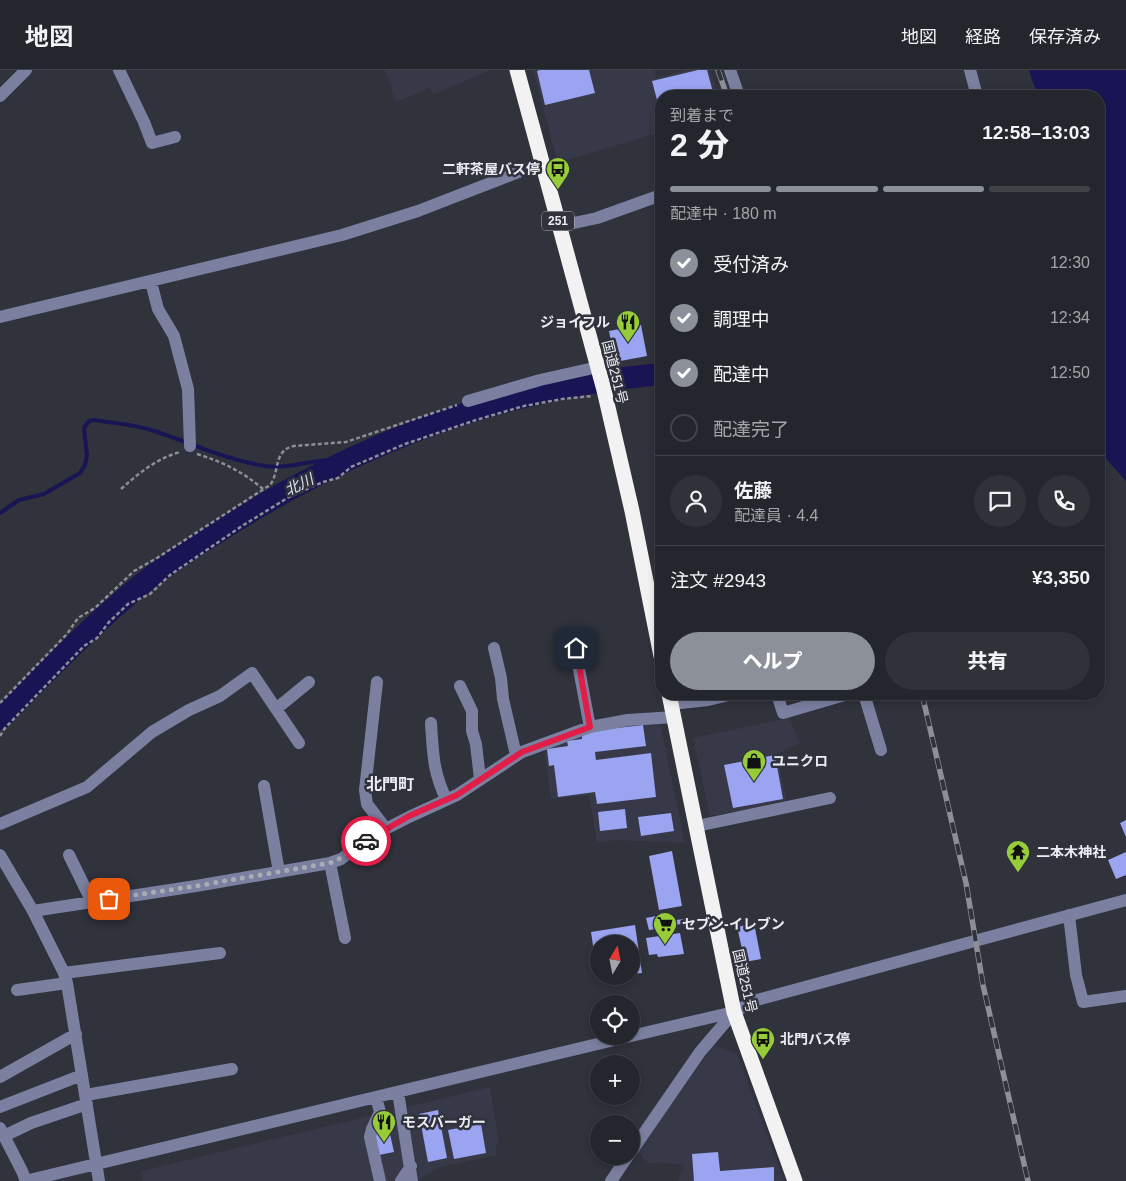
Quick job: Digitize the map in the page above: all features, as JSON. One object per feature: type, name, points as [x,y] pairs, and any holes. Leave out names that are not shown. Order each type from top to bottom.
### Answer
[{"type":"highway","name":"国道251号","points":[[517,70],[599,370],[632,510],[655,626]]},
{"type":"highway","name":"国道251号","points":[[671,705],[734,1012],[795,1181]]},
{"type":"street","points":[[0,96],[26,70]]},
{"type":"street","points":[[119,70],[152,142],[175,137]]},
{"type":"street","points":[[730,70],[737,90]]},
{"type":"street","points":[[970,70],[975,90]]},
{"type":"street","points":[[0,317],[342,235],[418,211],[542,163]]},
{"type":"street","points":[[560,226],[597,218],[655,197]]},
{"type":"street","points":[[151,282],[158,309],[174,336],[188,389],[188,447]]},
{"type":"street","points":[[468,401],[540,380],[599,370]]},
{"type":"street","points":[[494,648],[516,755]]},
{"type":"street","points":[[576,648],[587,709],[590,727],[588,717],[576,648]]},
{"type":"street","points":[[0,824],[87,787],[152,732],[189,710],[220,696],[252,673],[300,743]]},
{"type":"street","points":[[276,709],[309,682]]},
{"type":"street","points":[[377,682],[365,790],[367,804],[386,829]]},
{"type":"street","points":[[460,686],[472,711],[472,731],[476,744],[480,779]]},
{"type":"street","points":[[33,911],[330,863],[386,829],[457,795],[516,755],[590,727],[628,720],[671,705],[708,700]]},
{"type":"street","points":[[779,700],[783,713],[827,700]]},
{"type":"street","points":[[866,700],[881,750]]},
{"type":"street","points":[[431,723],[434,768],[446,799]]},
{"type":"street","points":[[264,786],[280,872]]},
{"type":"street","points":[[697,826],[830,798]]},
{"type":"street","points":[[69,855],[92,902]]},
{"type":"street","points":[[2,863],[33,911],[66,978],[99,1181]]},
{"type":"street","points":[[330,863],[345,938]]},
{"type":"street","points":[[640,1034],[734,1012],[757,1000],[1126,900]]},
{"type":"street","points":[[1069,915],[1076,975],[1083,1002],[1126,996]]},
{"type":"street","points":[[17,990],[66,978],[220,953]]},
{"type":"street","points":[[640,1139],[700,1052],[734,1012]]},
{"type":"street","points":[[0,1077],[76,1034]]},
{"type":"street","points":[[232,1069],[87,1100],[31,1123],[2,1132],[22,1171],[25,1181],[594,1045]]},
{"type":"street","points":[[0,1107],[82,1075]]},
{"type":"street","points":[[398,1092],[412,1181]]},
{"type":"street","points":[[376,1097],[380,1112],[370,1137],[380,1181]]},
{"type":"street","points":[[611,1180],[622,1165]]},
{"type":"street","points":[[401,1181],[411,1166]]},
{"type":"path","points":[[0,736],[5,728],[77,653],[97,638],[109,622],[128,604],[150,594],[170,575],[242,526],[289,497],[323,482],[338,478],[351,467],[405,444],[476,420],[524,406],[604,392]]},
{"type":"path","points":[[0,703],[67,634],[78,618],[95,608],[134,571],[158,558],[263,490],[273,481],[281,454],[290,447],[346,442],[468,401]]},
{"type":"path","points":[[121,489],[143,470],[169,455],[188,447],[238,469],[263,490]]},
{"type":"shaded area","points":[[385,70],[490,70],[433,95],[430,88],[396,102]]},
{"type":"shaded area","points":[[533,70],[654,70],[656,78],[687,70],[710,70],[717,90],[655,90],[655,134],[558,163]]},
{"type":"shaded area","points":[[1029,70],[1126,70],[1126,481],[1105,458],[1105,90],[1038,90],[1034,86]]},
{"type":"shaded area","points":[[789,718],[800,743],[777,754],[787,802],[710,816],[693,738]]},
{"type":"shaded area","points":[[660,723],[685,843],[615,840],[597,843],[589,795],[551,799],[544,749],[592,729]]},
{"type":"shaded area","points":[[714,1045],[737,1054],[784,1181],[678,1181],[684,1164],[648,1163],[640,1154],[640,1147]]},
{"type":"shaded area","points":[[490,1087],[499,1144],[496,1145],[497,1155],[440,1167],[419,1180],[407,1107]]},
{"type":"shaded area","points":[[395,1110],[406,1181],[143,1181],[141,1171]]},
{"type":"building","points":[[589,70],[595,93],[545,105],[537,71]]},
{"type":"building","points":[[698,70],[707,70],[712,90],[655,90],[655,92],[652,81]]},
{"type":"building","name":"ジョイフル","points":[[641,325],[647,356],[615,362],[609,331]]},
{"type":"building","points":[[643,725],[646,746],[595,752],[596,760],[651,753],[656,797],[597,804],[595,792],[558,797],[554,765],[549,766],[547,749],[568,746],[567,741],[582,739],[582,735],[591,731]]},
{"type":"building","name":"ユニクロ","points":[[775,755],[783,799],[733,808],[724,765]]},
{"type":"building","points":[[625,809],[627,828],[600,831],[598,812]]},
{"type":"building","points":[[671,813],[674,831],[641,836],[638,817]]},
{"type":"building","points":[[1126,820],[1126,837],[1120,823]]},
{"type":"building","points":[[672,851],[682,906],[659,910],[649,856]]},
{"type":"building","points":[[1126,852],[1126,875],[1116,879],[1108,860]]},
{"type":"building","points":[[666,914],[669,927],[649,930],[646,918]]},
{"type":"building","points":[[686,919],[687,923],[675,925],[675,920]]},
{"type":"building","points":[[754,923],[761,959],[745,962],[737,927]]},
{"type":"building","points":[[635,925],[636,935],[591,935],[591,932]]},
{"type":"building","points":[[680,933],[684,954],[658,957],[657,954],[649,955],[646,938]]},
{"type":"building","points":[[438,1110],[447,1158],[428,1162],[419,1114]]},
{"type":"building","points":[[481,1124],[486,1153],[454,1159],[448,1130]]},
{"type":"building","name":"モスバーガー","points":[[388,1125],[394,1152],[379,1155],[375,1135],[380,1133],[378,1127]]},
{"type":"building","points":[[718,1152],[720,1171],[774,1167],[774,1181],[694,1181],[692,1154]]},
{"type":"waterway","name":"北川","points":[[0,719],[87,633],[151,577],[221,530],[272,499],[324,471],[432,425],[487,407],[543,392],[601,381],[655,375]]},
{"type":"waterway","points":[[0,513],[19,500],[44,494],[80,473],[85,465],[87,456],[84,428],[89,421],[94,420],[144,428],[222,455],[265,466],[275,467],[325,460],[345,461]]},
{"type":"railway","points":[[718,70],[725,90]]},
{"type":"railway","points":[[923,700],[966,883],[983,985],[1028,1181]]},
{"type":"way so far","points":[[109,899],[330,863],[366,841]]},
{"type":"place","name":"二軒茶屋バス停","points":[[558,190]]},
{"type":"place","name":"ジョイフル","points":[[628,343]]},
{"type":"place","name":"ユニクロ","points":[[754,782]]},
{"type":"place","name":"二本木神社","points":[[1018,873]]},
{"type":"place","name":"セブン-イレブン","points":[[665,945]]},
{"type":"place","name":"北門バス停","points":[[763,1060]]},
{"type":"place","name":"モスバーガー","points":[[384,1143]]},
{"type":"district","name":"北門町","points":[[390,784]]},
{"type":"route","points":[[366,841],[409,816],[457,795],[522,752],[590,727],[576,648]]}]
